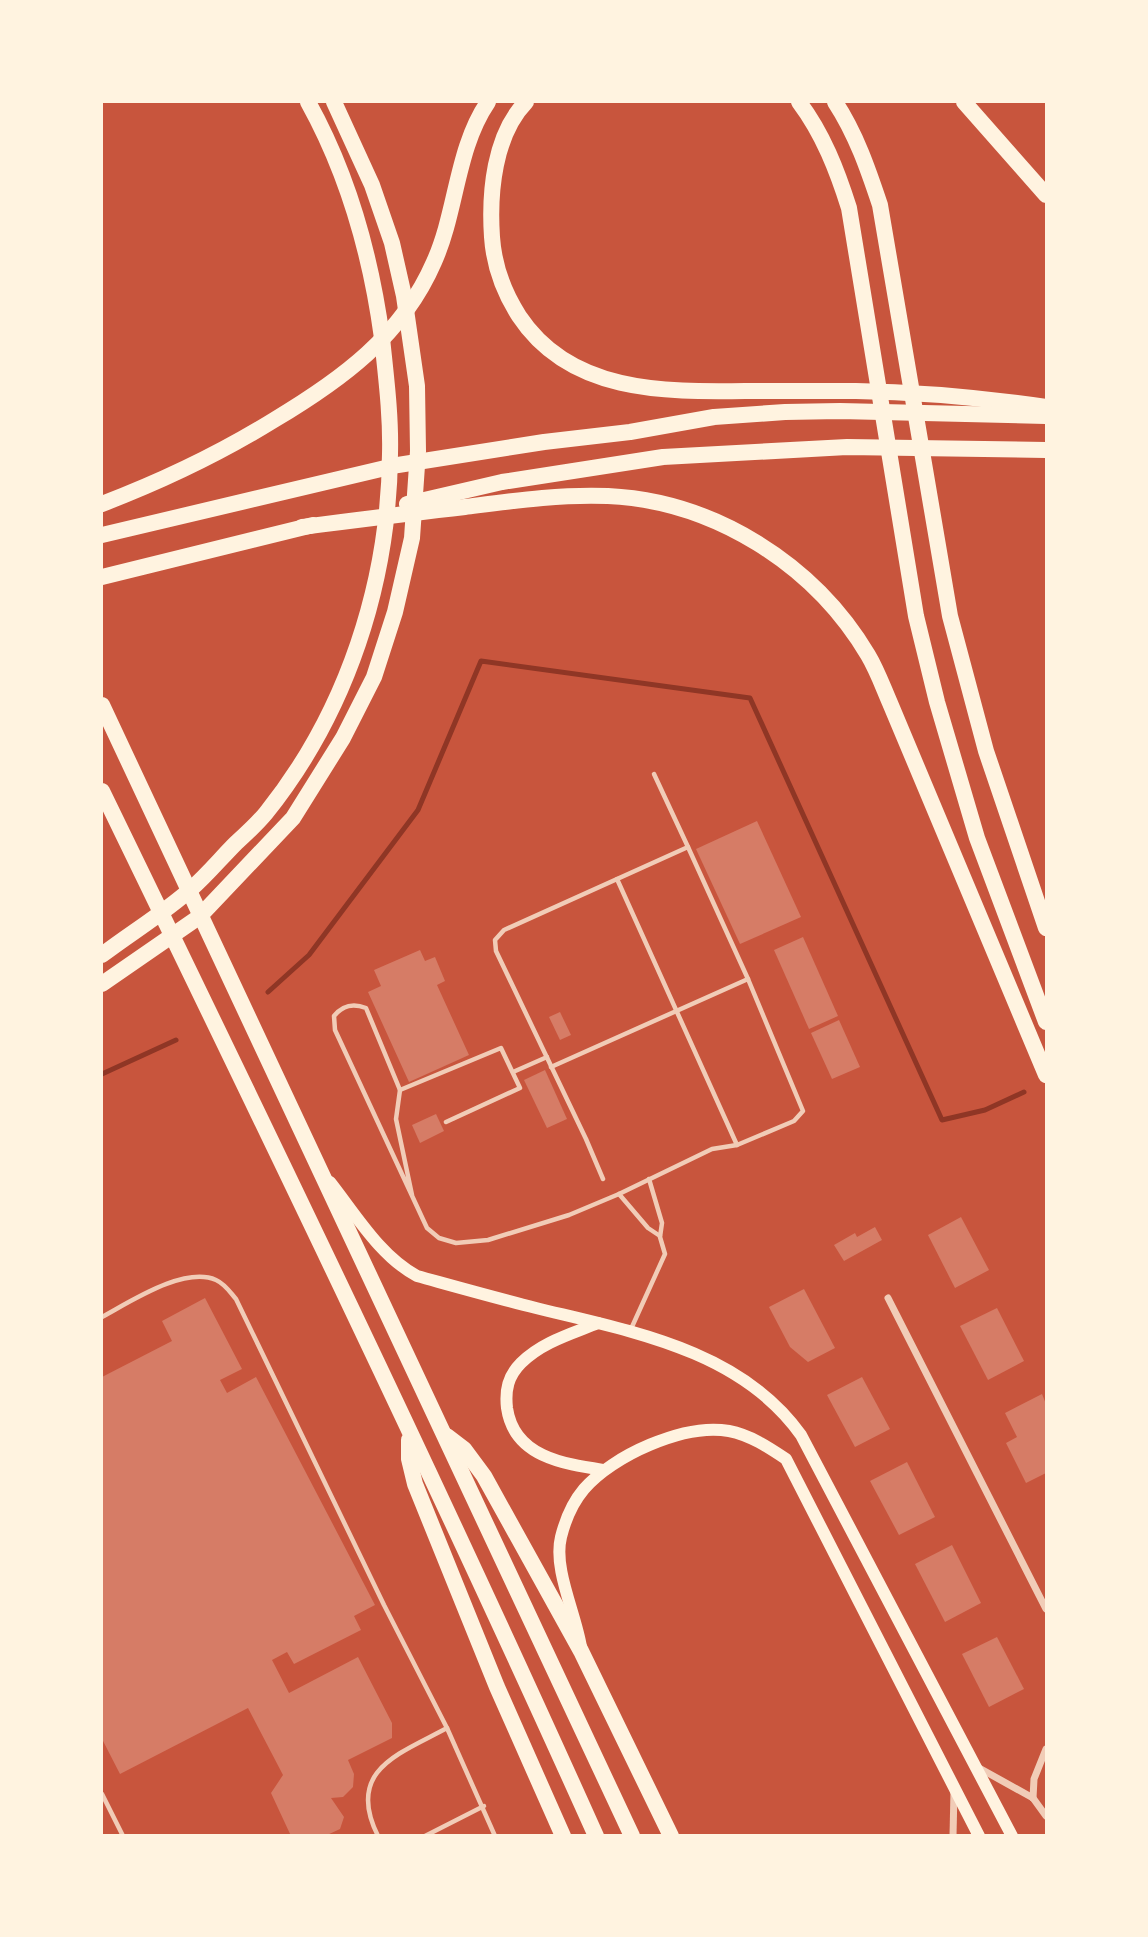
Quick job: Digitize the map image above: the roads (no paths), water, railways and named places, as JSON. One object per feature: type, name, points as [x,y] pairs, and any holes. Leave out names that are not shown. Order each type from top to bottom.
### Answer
[{"type":"highway","points":[[102,955],[190,890],[265,814],[312,748],[344,685],[365,621],[384,539],[390,455],[388,391],[376,298],[366,251],[323,129],[308,102]]},
{"type":"highway","points":[[102,985],[199,917],[293,818],[343,738],[374,677],[395,612],[412,538],[418,451],[417,386],[404,296],[392,243],[372,185],[334,102]]},
{"type":"highway","points":[[102,504],[221,452],[313,397],[355,367],[379,345],[400,320],[431,270],[444,240],[465,153],[488,102]]},
{"type":"highway","points":[[526,102],[510,122],[502,143],[491,220],[493,257],[505,293],[526,325],[540,341],[570,363],[588,373],[624,385],[673,392],[860,391],[980,397],[1046,407]]},
{"type":"highway","points":[[799,102],[819,133],[837,171],[849,208],[916,617],[957,771],[977,838],[1046,1022]]},
{"type":"highway","points":[[835,102],[867,164],[880,205],[950,616],[982,738],[1046,928]]},
{"type":"highway","points":[[964,102],[1046,195]]},
{"type":"highway","points":[[102,535],[398,465],[544,442],[630,432],[715,417],[826,411],[1046,416]]},
{"type":"highway","points":[[102,577],[302,527],[502,482],[663,457],[847,447],[1046,450]]},
{"type":"highway","points":[[302,527],[518,500],[608,496],[667,504],[703,516],[740,532],[766,549],[815,588],[853,632],[869,657],[1046,1075]]},
{"type":"highway","points":[[103,709],[632,1836]]},
{"type":"highway","points":[[102,791],[259,1115],[524,1675],[596,1836]]},
{"type":"highway","points":[[409,1434],[409,1459],[415,1484],[497,1687],[563,1836]]},
{"type":"highway","points":[[445,1434],[464,1450],[484,1476],[581,1651],[671,1836]]},
{"type":"main road","points":[[321,1171],[389,1256],[402,1268],[417,1276],[670,1342],[712,1362],[754,1387],[793,1423],[1012,1836]]},
{"type":"main road","points":[[599,1322],[536,1350],[509,1378],[505,1394],[514,1430],[525,1444],[538,1454],[557,1461],[604,1470]]},
{"type":"main road","points":[[581,1651],[578,1628],[562,1575],[559,1554],[565,1522],[582,1491],[604,1470],[671,1437],[713,1430],[729,1431],[759,1441],[786,1459],[979,1836]]},
{"type":"street","points":[[888,1298],[1046,1609]]},
{"type":"street","points":[[1033,1798],[1034,1779],[1046,1749]]},
{"type":"street","points":[[975,1766],[1033,1798],[1046,1816]]},
{"type":"street","points":[[953,1836],[954,1787]]},
{"type":"lane","points":[[412,1195],[396,1119],[400,1090],[366,1008],[348,1005],[340,1008],[334,1016],[335,1030],[427,1228],[439,1238],[456,1242],[488,1240],[569,1215],[620,1194],[712,1149],[737,1145],[794,1121],[803,1111],[748,979],[654,774]]},
{"type":"lane","points":[[603,1179],[496,951],[495,940],[504,930],[688,847]]},
{"type":"lane","points":[[617,879],[737,1145]]},
{"type":"lane","points":[[551,1067],[748,979]]},
{"type":"lane","points":[[400,1090],[501,1048],[520,1088],[446,1122]]},
{"type":"lane","points":[[513,1072],[547,1057]]},
{"type":"lane","points":[[630,1331],[665,1254],[660,1237],[662,1223],[649,1179]]},
{"type":"lane","points":[[620,1194],[648,1228],[660,1237]]},
{"type":"lane","points":[[102,1317],[166,1284],[194,1278],[215,1280],[224,1285],[236,1299],[384,1605],[447,1728],[484,1805],[495,1836]]},
{"type":"lane","points":[[378,1836],[368,1810],[371,1781],[381,1767],[398,1755],[447,1728]]},
{"type":"lane","points":[[102,1794],[123,1836]]},
{"type":"lane","points":[[425,1836],[484,1805]]},
{"type":"waterway","points":[[268,992],[309,955],[418,810],[481,661],[750,698],[942,1120],[985,1110],[1024,1092]]},
{"type":"waterway","points":[[102,1074],[176,1040]]}]
